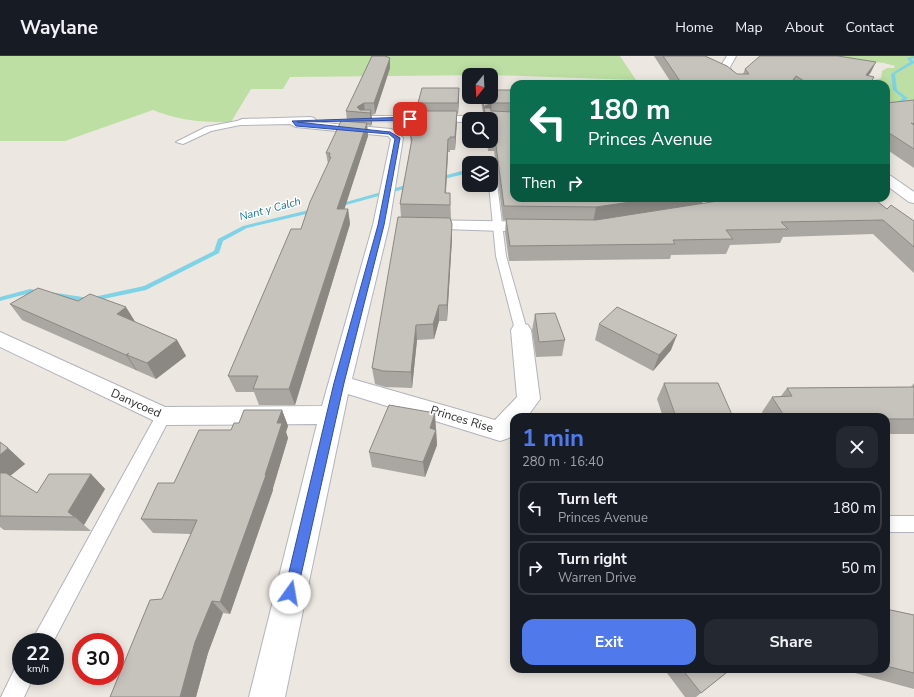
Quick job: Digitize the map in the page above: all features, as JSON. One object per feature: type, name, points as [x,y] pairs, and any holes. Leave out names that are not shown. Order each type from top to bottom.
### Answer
[{"type":"street","points":[[732,56],[728,60],[725,67],[729,76],[734,80]]},
{"type":"street","points":[[242,122],[462,119]]},
{"type":"street","points":[[267,697],[339,383],[394,225],[397,136],[382,132],[296,124],[295,121]]},
{"type":"street","points":[[890,183],[914,199]]},
{"type":"street","points":[[394,225],[552,228]]},
{"type":"street","name":"Princes Rise","points":[[516,413],[529,399],[521,330]]},
{"type":"street","name":"Danycoed","points":[[0,339],[164,416],[331,415]]},
{"type":"street","name":"Princes Rise","points":[[339,383],[500,431],[510,420]]},
{"type":"lane","points":[[180,142],[209,129],[242,122]]},
{"type":"lane","points":[[494,192],[497,227],[507,283],[521,330]]},
{"type":"lane","points":[[47,633],[164,416]]},
{"type":"lane","points":[[890,524],[914,524]]},
{"type":"lane","points":[[12,697],[18,685]]},
{"type":"green space","points":[[0,56],[620,56],[636,80],[498,75],[498,68],[462,68],[462,75],[290,77],[283,89],[251,89],[231,122],[191,120],[171,116],[153,110],[65,141],[0,141]]},
{"type":"green space","points":[[822,56],[914,56],[914,107],[890,105],[890,80],[874,80],[881,78],[882,71],[887,68],[894,68],[895,66],[884,63]]},
{"type":"building","points":[[372,56],[385,56],[390,58],[374,103],[364,103],[357,107],[360,110],[371,110],[370,113],[346,111]]},
{"type":"building","points":[[663,56],[705,56],[727,66],[737,74],[749,74],[745,69],[760,56],[838,56],[876,62],[866,75],[874,77],[872,80],[802,80],[796,76],[793,80],[679,80]]},
{"type":"building","points":[[422,88],[459,88],[458,103],[418,103]]},
{"type":"building","points":[[498,90],[510,90],[510,103],[498,103]]},
{"type":"building","points":[[914,100],[914,124],[911,123],[914,125],[914,149],[890,134],[890,103]]},
{"type":"building","points":[[484,108],[490,108],[491,111],[510,112],[510,202],[630,202],[596,207],[504,206],[497,156],[498,112],[485,112]]},
{"type":"building","points":[[416,111],[457,111],[455,137],[450,137],[450,139],[448,139],[445,193],[450,193],[450,205],[400,204],[412,139],[410,135]]},
{"type":"building","points":[[341,121],[367,123],[337,209],[348,209],[289,389],[253,389],[258,376],[228,376],[291,229],[301,229],[310,202],[331,157],[329,157],[330,153],[326,153]]},
{"type":"building","points":[[711,202],[878,202],[887,209],[891,205],[914,221],[914,247],[883,220],[781,222],[788,229],[726,230],[733,239],[673,240],[675,244],[510,246],[506,219],[596,220]]},
{"type":"building","points":[[398,217],[450,218],[452,224],[447,305],[439,305],[433,324],[416,325],[411,372],[383,371],[372,368]]},
{"type":"building","points":[[38,288],[78,301],[90,294],[126,307],[117,314],[177,340],[147,363],[127,355],[129,353],[126,355],[10,304]]},
{"type":"building","points":[[617,307],[677,335],[659,355],[599,324]]},
{"type":"building","points":[[555,313],[565,340],[539,342],[535,314]]},
{"type":"building","points":[[664,383],[718,383],[731,413],[675,413]]},
{"type":"building","points":[[914,387],[914,419],[890,419],[890,413],[782,413],[772,397],[792,396],[787,388]]},
{"type":"building","points":[[389,405],[435,413],[430,428],[436,430],[423,462],[369,452]]},
{"type":"building","points":[[244,410],[282,410],[277,423],[282,423],[266,475],[220,602],[212,601],[195,642],[180,697],[110,697],[115,685],[124,685],[124,663],[150,600],[162,599],[197,520],[141,519],[158,483],[174,483],[199,430],[231,430],[234,423],[239,423]]},
{"type":"building","points":[[0,442],[8,448],[0,455]]},
{"type":"building","points":[[0,473],[6,473],[37,493],[49,474],[91,474],[68,512],[75,517],[0,516]]},
{"type":"building","points":[[890,610],[914,615],[914,673],[890,667]]},
{"type":"building","points":[[685,673],[726,673],[701,693]]},
{"type":"waterway","name":"Nant y Calch","points":[[890,110],[906,98],[895,90],[893,74],[913,62],[908,59],[914,57]]},
{"type":"waterway","name":"Nant y Calch","points":[[498,169],[510,168]]},
{"type":"waterway","name":"Nant y Calch","points":[[435,179],[462,173]]},
{"type":"waterway","name":"Nant y Calch","points":[[335,206],[413,185]]},
{"type":"waterway","name":"Nant y Calch","points":[[0,299],[30,291],[89,300],[146,288],[217,252],[220,240],[245,227],[317,210]]},
{"type":"route","points":[[290,593],[331,415],[381,225],[397,138],[397,136],[390,133],[296,124],[295,121],[410,119]]}]
